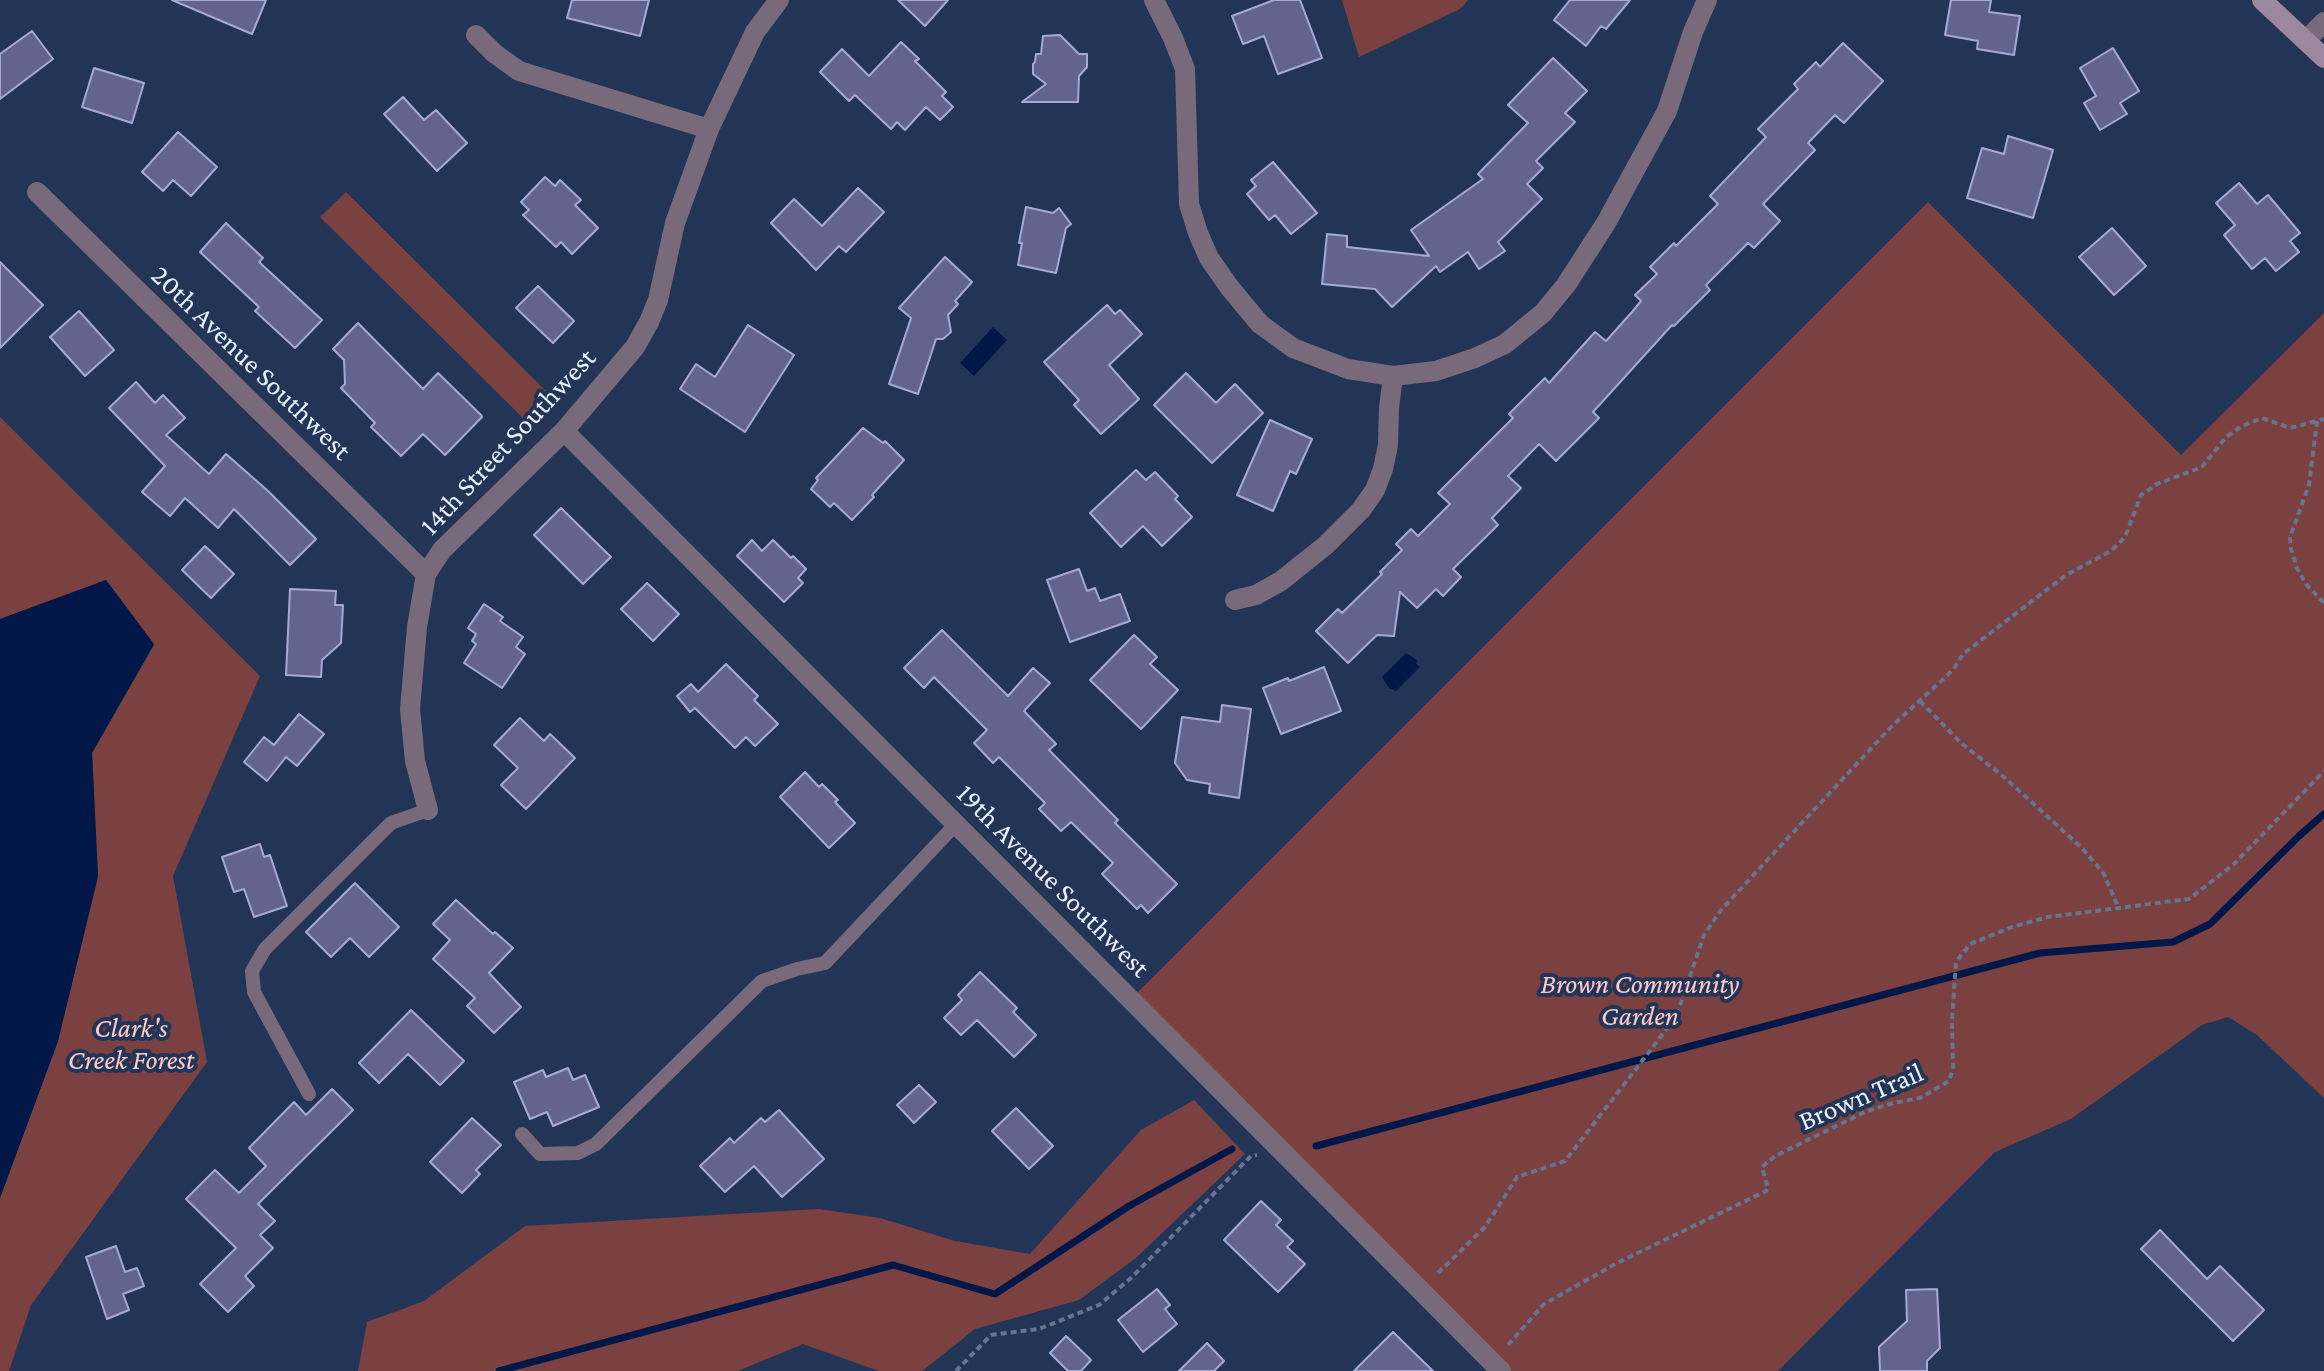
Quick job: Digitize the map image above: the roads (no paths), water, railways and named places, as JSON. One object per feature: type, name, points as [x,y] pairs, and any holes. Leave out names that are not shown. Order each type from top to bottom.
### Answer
[{"type":"street","name":"14th Street Southwest","points":[[428,810],[415,761],[410,709],[417,627],[426,574],[442,550],[564,431],[635,347],[658,300],[675,223],[709,129],[755,32],[779,0]]},
{"type":"street","points":[[1154,0],[1185,69],[1189,204],[1209,258],[1260,324],[1293,348],[1348,369],[1393,376],[1436,371],[1475,358],[1522,332],[1551,304],[1606,223],[1667,111],[1707,0]]},
{"type":"street","points":[[2262,0],[2324,58]]},
{"type":"street","points":[[2306,40],[2324,22]]},
{"type":"street","points":[[476,35],[519,71],[709,129]]},
{"type":"street","name":"20th Avenue Southwest","points":[[37,192],[426,574]]},
{"type":"street","points":[[1235,600],[1256,595],[1281,581],[1305,563],[1361,510],[1375,490],[1383,469],[1388,445],[1393,376]]},
{"type":"street","name":"19th Avenue Southwest","points":[[564,431],[1501,1371]]},
{"type":"lane","points":[[309,1094],[254,992],[252,971],[265,949],[391,823],[428,810]]},
{"type":"lane","points":[[522,1134],[540,1154],[578,1153],[596,1144],[762,981],[825,963],[956,824]]},
{"type":"water","points":[[993,327],[1007,340],[974,376],[960,363]]},
{"type":"water","points":[[106,580],[154,644],[92,753],[98,876],[58,1041],[0,1198],[0,619]]},
{"type":"water","points":[[1406,653],[1417,660],[1416,664],[1420,667],[1396,691],[1389,688],[1382,677]]},
{"type":"waterway","points":[[1316,1146],[2040,953],[2173,942],[2210,924],[2324,814]]},
{"type":"waterway","points":[[499,1371],[893,1265],[995,1294],[1129,1206],[1232,1149]]},
{"type":"park label","name":"Brown Community Garden","points":[[1640,1000]]},
{"type":"park label","name":"Clark's Creek Forest","points":[[131,1044]]}]
